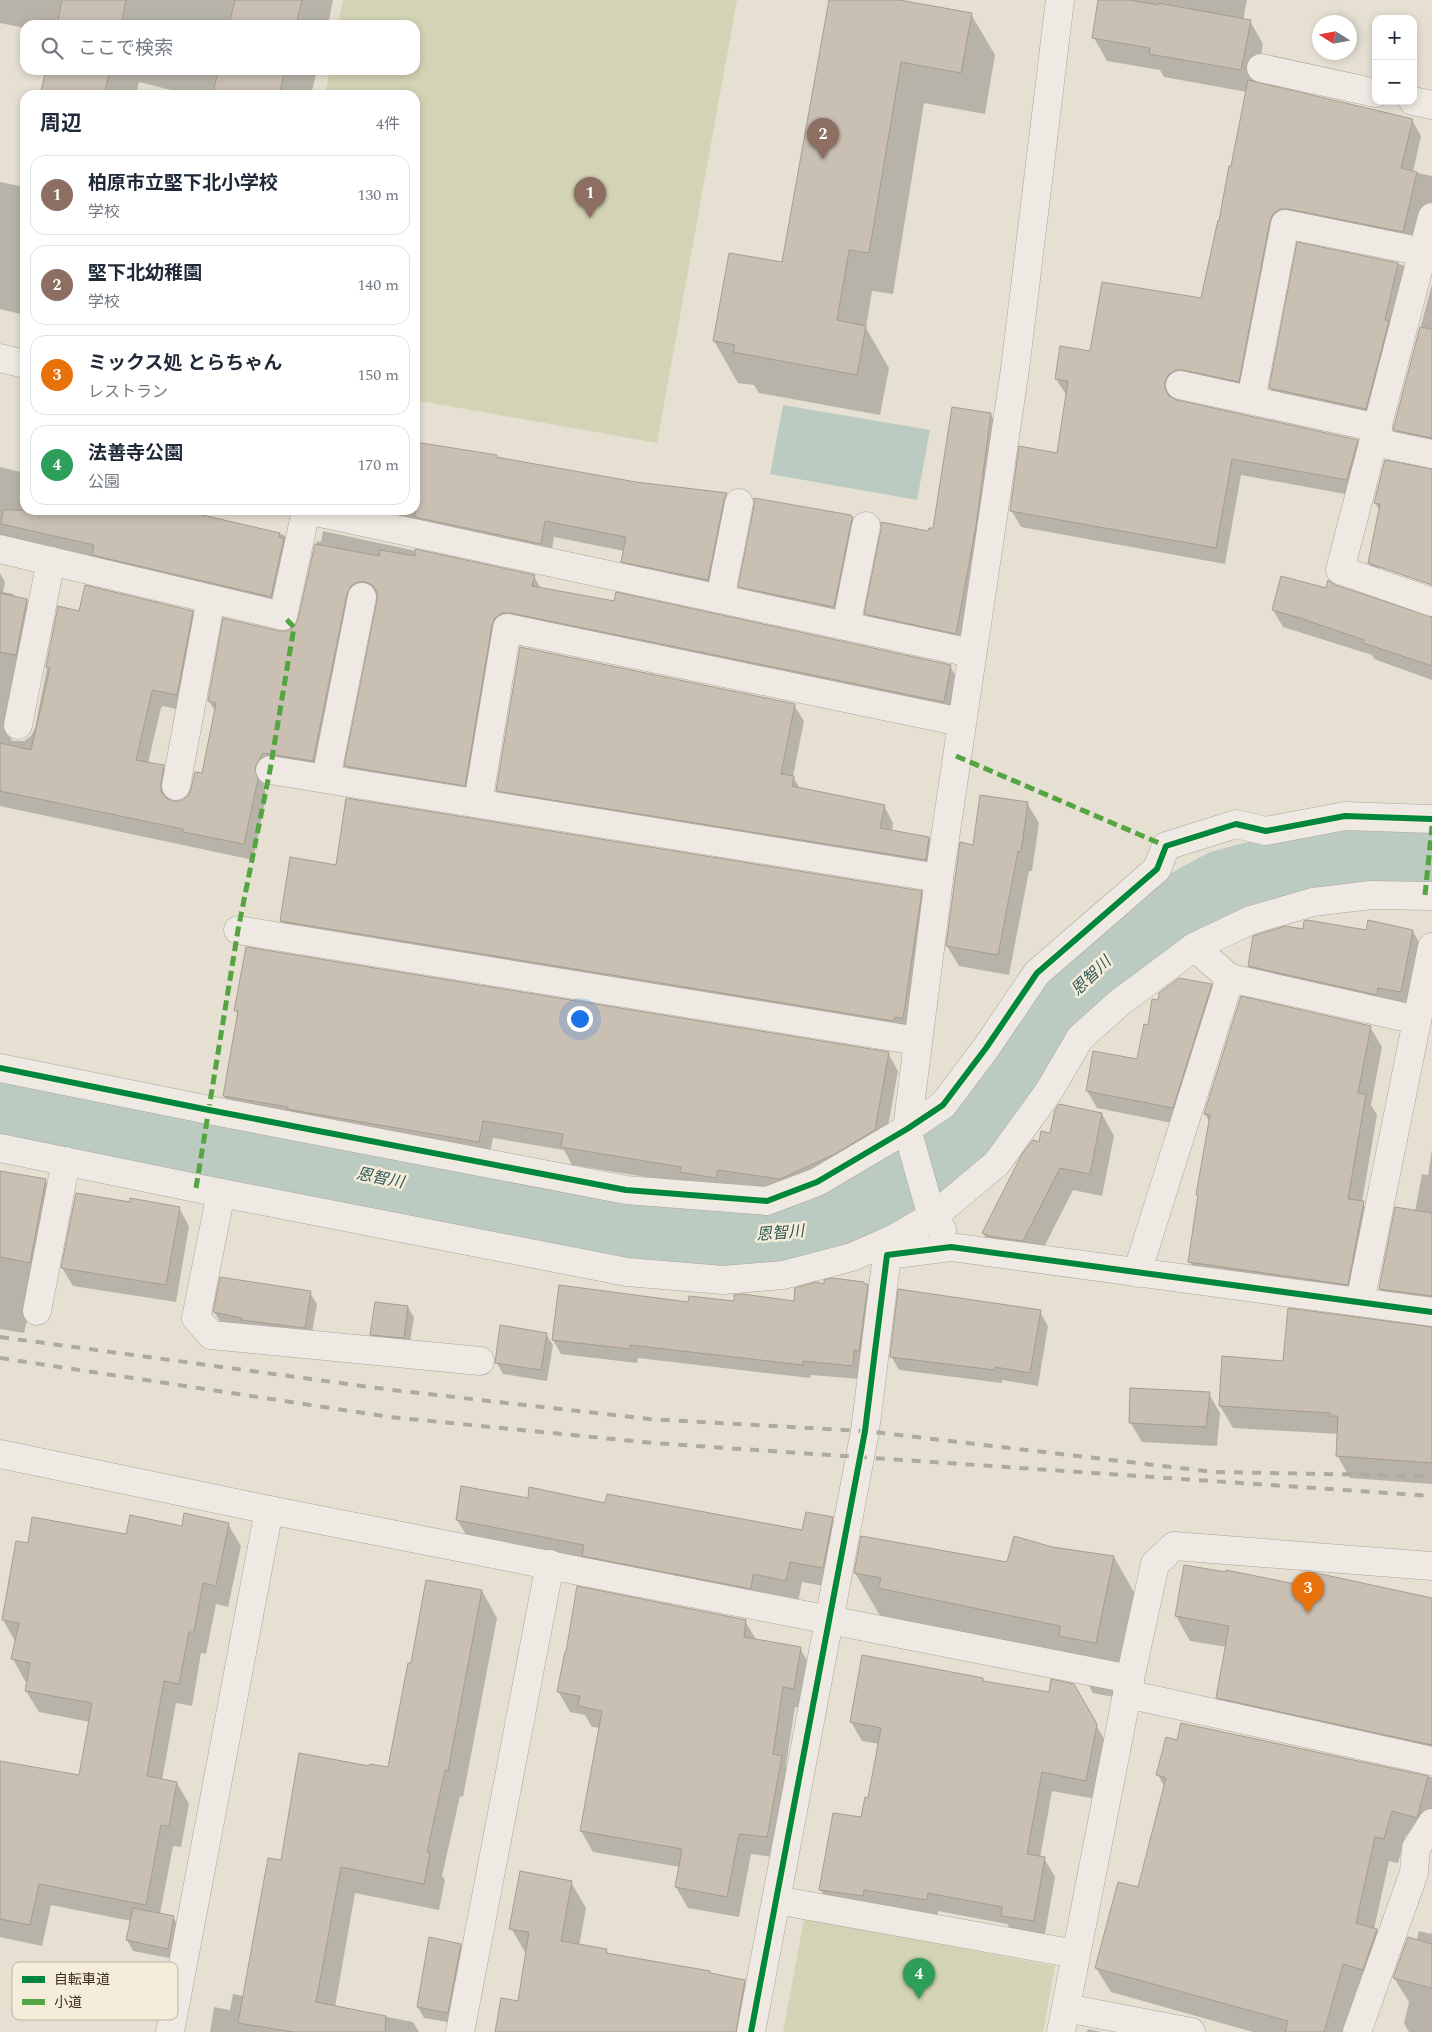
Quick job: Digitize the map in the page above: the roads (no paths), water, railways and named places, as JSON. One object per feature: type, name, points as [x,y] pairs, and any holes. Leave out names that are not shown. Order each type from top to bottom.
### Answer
[{"type":"street","points":[[951,1247],[931,1209],[907,1129],[961,722],[1015,369],[1060,0]]},
{"type":"street","points":[[1261,68],[1372,92]]},
{"type":"street","points":[[1417,102],[1432,105]]},
{"type":"street","points":[[1432,217],[1423,252],[1423,293],[1376,435],[1340,570],[1432,602]]},
{"type":"street","points":[[1250,400],[1285,224],[1423,252]]},
{"type":"street","points":[[0,358],[20,363]]},
{"type":"street","points":[[1180,385],[1250,400],[1376,435],[1432,454]]},
{"type":"street","points":[[720,600],[739,503]]},
{"type":"street","points":[[0,549],[283,616],[306,515]]},
{"type":"street","points":[[330,515],[971,653]]},
{"type":"street","points":[[846,626],[866,526]]},
{"type":"street","points":[[18,725],[51,561]]},
{"type":"street","points":[[326,778],[362,597]]},
{"type":"street","points":[[176,786],[211,599]]},
{"type":"street","points":[[478,803],[507,628],[961,722]]},
{"type":"street","points":[[270,770],[939,878]]},
{"type":"street","points":[[0,1068],[626,1190],[767,1201],[817,1182],[907,1129],[943,1105],[986,1048],[1037,974],[1157,870],[1166,846],[1236,824],[1266,831],[1345,816],[1432,819]]},
{"type":"street","points":[[0,1148],[627,1272],[723,1280],[783,1275],[852,1257],[895,1238],[931,1209],[997,1163],[1049,1091],[1080,1038],[1119,1003],[1194,947],[1250,920],[1313,902],[1371,896],[1432,896]]},
{"type":"street","points":[[238,930],[918,1041]]},
{"type":"street","points":[[1194,947],[1230,978],[1417,1020]]},
{"type":"street","points":[[1360,1302],[1432,947]]},
{"type":"street","points":[[1137,1273],[1230,978]]},
{"type":"street","points":[[37,1311],[66,1161]]},
{"type":"street","points":[[221,1193],[196,1318],[210,1335],[480,1361]]},
{"type":"street","points":[[852,1257],[887,1255],[951,1247],[1432,1312]]},
{"type":"street","points":[[751,2032],[865,1431],[887,1255]]},
{"type":"street","points":[[0,1454],[269,1510],[829,1620],[1128,1686],[1432,1761]]},
{"type":"street","points":[[178,1990],[269,1510]]},
{"type":"street","points":[[1191,2032],[1063,2020],[1128,1686],[1155,1564],[1174,1546],[1432,1566]]},
{"type":"street","points":[[460,2032],[550,1564]]},
{"type":"street","points":[[1357,2032],[1414,1873],[1416,1848],[1432,1824]]},
{"type":"street","points":[[776,1900],[1076,1954]]},
{"type":"waterway","name":"恩智川","points":[[0,1102],[283,1160],[649,1229],[752,1236],[832,1228],[901,1188],[986,1115],[1047,1019],[1129,938],[1223,887],[1315,862],[1432,864]]},
{"type":"railway","points":[[0,1337],[392,1390],[649,1419],[865,1431],[1214,1472],[1432,1476]]},
{"type":"railway","points":[[0,1358],[390,1417],[653,1443],[1432,1496]]},
{"type":"place","name":"堅下北幼稚園","points":[[823,159]]},
{"type":"place","name":"柏原市立堅下北小学校","points":[[590,218]]},
{"type":"place","name":"ミックス処 とらちゃん","points":[[1308,1613]]},
{"type":"place","name":"法善寺公園","points":[[919,1999]]}]
